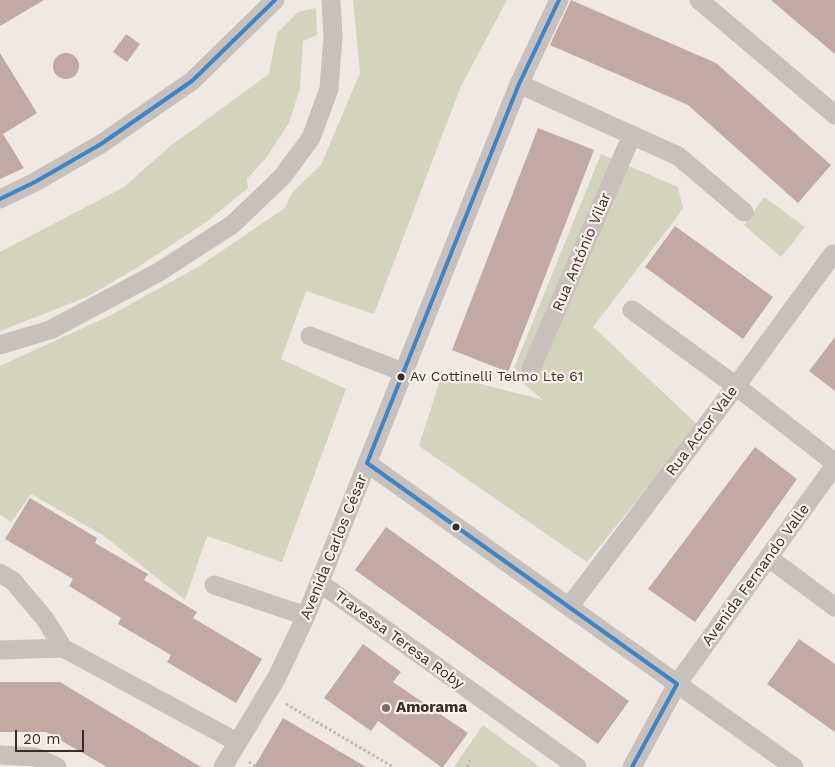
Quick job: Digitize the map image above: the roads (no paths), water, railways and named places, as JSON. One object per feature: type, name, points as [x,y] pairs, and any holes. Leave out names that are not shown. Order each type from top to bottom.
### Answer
[{"type":"street","points":[[0,199],[35,182],[101,144],[192,81],[275,0]]},
{"type":"street","points":[[0,346],[50,330],[160,272],[233,224],[282,177],[312,138],[329,89],[333,36],[331,0]]},
{"type":"street","name":"Avenida Carlos César","points":[[223,767],[272,685],[306,616],[518,84],[559,0]]},
{"type":"street","points":[[699,0],[835,115]]},
{"type":"street","points":[[518,84],[678,156],[744,212]]},
{"type":"street","name":"Rua António Vilar","points":[[531,369],[632,135]]},
{"type":"street","name":"Rua Actor Vale","points":[[569,607],[833,254]]},
{"type":"street","points":[[632,310],[736,386],[835,464]]},
{"type":"street","points":[[310,336],[403,372]]},
{"type":"street","points":[[367,463],[794,767]]},
{"type":"street","name":"Avenida Fernando Valle","points":[[632,767],[677,684],[835,464]]},
{"type":"street","points":[[769,558],[835,607]]},
{"type":"street","points":[[0,572],[13,581],[40,612],[64,648],[238,742]]},
{"type":"street","name":"Travessa Teresa Roby","points":[[320,583],[577,767]]},
{"type":"street","points":[[214,584],[306,616]]},
{"type":"street","points":[[0,650],[64,648]]},
{"type":"street","points":[[0,755],[35,757],[57,767]]},
{"type":"place","name":"Av Cottinelli Telmo Lte 61","points":[[401,377]]},
{"type":"place","name":"Amorama","points":[[386,708]]}]
